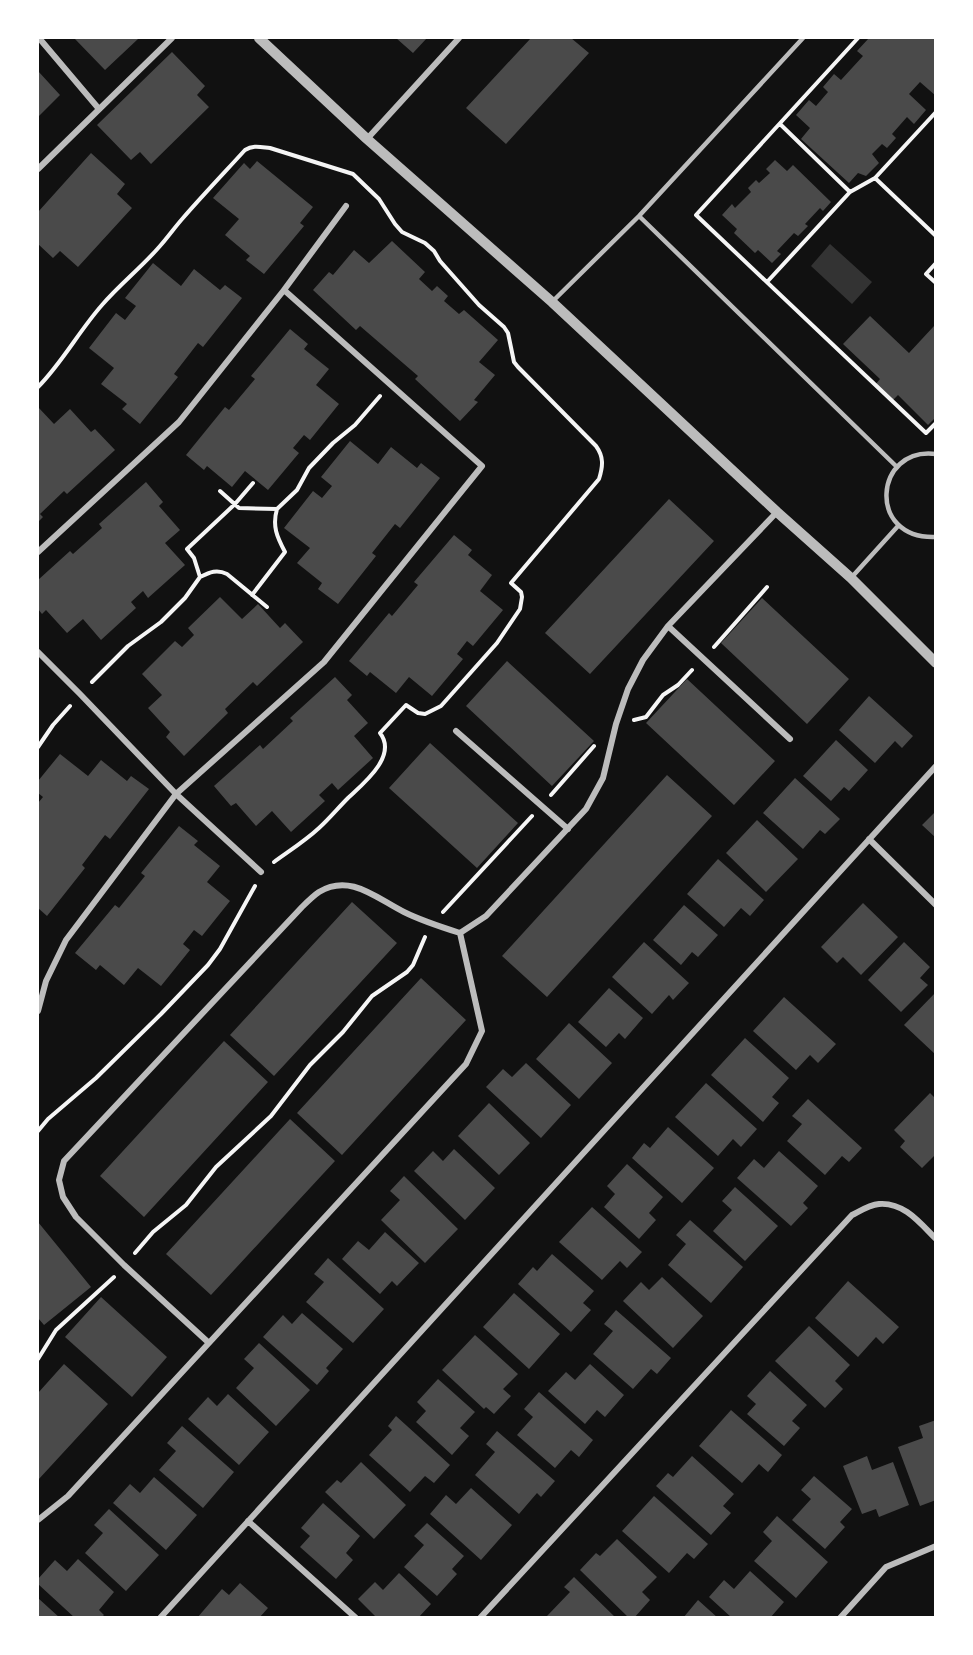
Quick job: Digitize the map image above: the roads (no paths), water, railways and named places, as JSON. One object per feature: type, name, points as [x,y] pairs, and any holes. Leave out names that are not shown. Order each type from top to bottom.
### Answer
[{"type":"street","points":[[39,38],[99,109]]},
{"type":"street","points":[[38,169],[172,38]]},
{"type":"street","points":[[259,38],[367,139],[552,302],[851,578],[936,663]]},
{"type":"street","points":[[367,139],[459,38]]},
{"type":"street","points":[[38,552],[180,422],[284,290],[346,206]]},
{"type":"street","points":[[38,1011],[46,981],[66,940],[176,794],[324,662],[482,466],[284,290]]},
{"type":"street","points":[[460,933],[486,916],[586,809],[603,778],[616,724],[628,688],[643,660],[668,626],[777,512]]},
{"type":"street","points":[[668,626],[790,739]]},
{"type":"street","points":[[38,652],[176,794],[261,872]]},
{"type":"street","points":[[456,731],[568,830]]},
{"type":"street","points":[[160,1617],[936,766]]},
{"type":"street","points":[[869,839],[936,905]]},
{"type":"street","points":[[209,1343],[124,1265],[76,1217],[63,1197],[59,1180],[64,1161],[318,892],[334,885],[348,884],[364,890],[403,912],[460,933]]},
{"type":"street","points":[[38,1520],[68,1496],[466,1064],[482,1031],[460,933]]},
{"type":"street","points":[[480,1617],[852,1215],[866,1207],[879,1204],[896,1206],[910,1213],[936,1239]]},
{"type":"street","points":[[249,1521],[356,1617]]},
{"type":"street","points":[[840,1617],[886,1567],[936,1546]]},
{"type":"lane","points":[[552,302],[639,216],[803,38]]},
{"type":"lane","points":[[639,216],[897,466]]},
{"type":"lane","points":[[936,454],[916,455],[897,466],[886,490],[886,503],[898,526],[910,534],[923,538],[936,537]]},
{"type":"lane","points":[[851,578],[898,526]]}]
